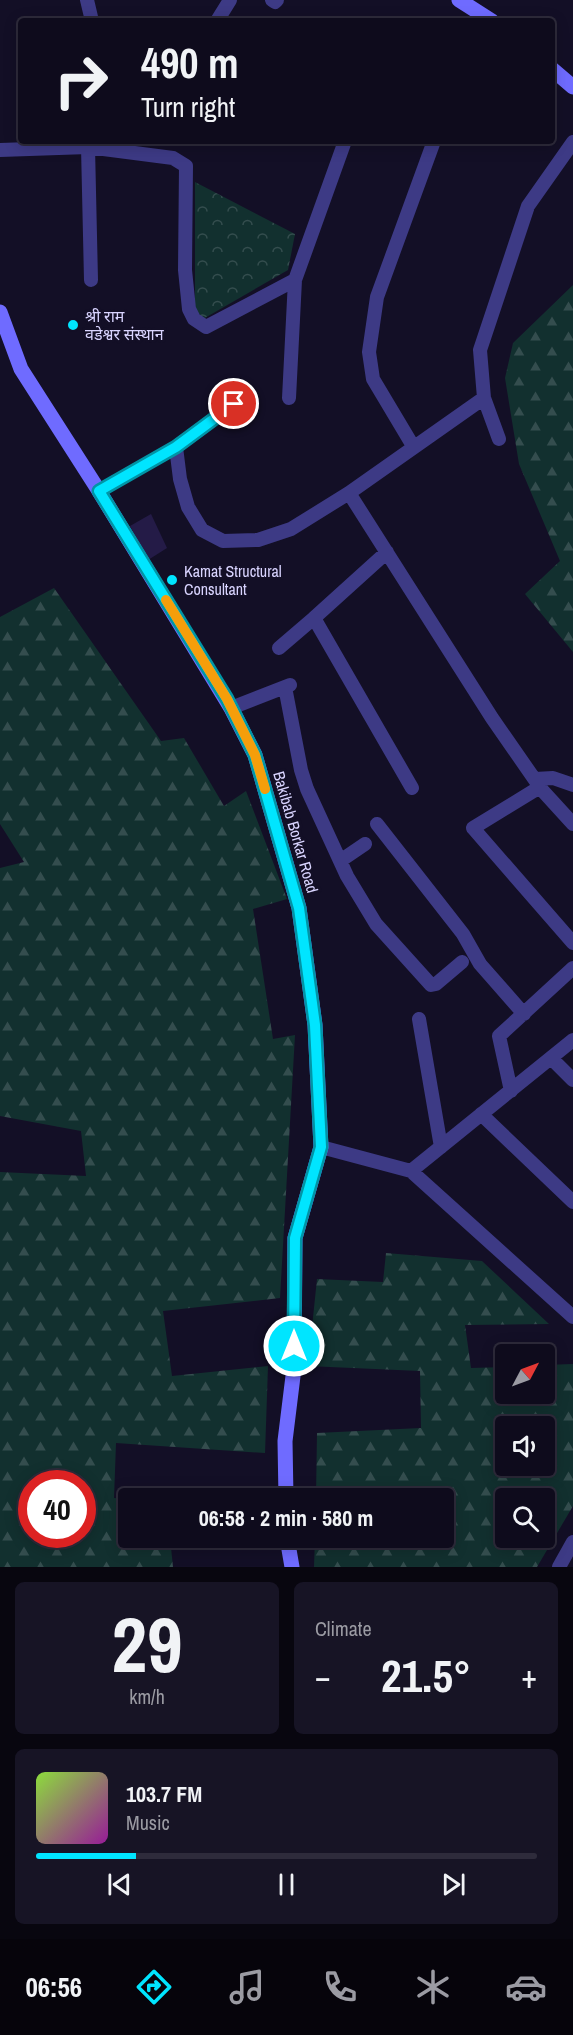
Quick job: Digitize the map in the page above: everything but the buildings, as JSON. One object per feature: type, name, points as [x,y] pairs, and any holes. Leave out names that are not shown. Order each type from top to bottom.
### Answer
[{"type":"street","points":[[87,0],[91,18]]},
{"type":"street","points":[[219,18],[230,0]]},
{"type":"street","points":[[459,0],[487,18]]},
{"type":"street","points":[[555,72],[573,87]]},
{"type":"street","points":[[499,438],[484,398],[480,350],[501,281],[528,206],[573,142]]},
{"type":"street","points":[[289,398],[294,280],[344,144]]},
{"type":"street","points":[[413,446],[373,379],[369,352],[377,297],[433,144]]},
{"type":"street","points":[[0,150],[88,147],[173,158],[186,166],[185,270],[189,309],[194,319],[206,327],[294,280]]},
{"type":"street","points":[[88,147],[91,280]]},
{"type":"street","name":"Bakibab Borkar Road","points":[[0,312],[21,369],[99,491],[231,708],[255,755],[299,908],[315,1025],[321,1147],[295,1238],[294,1368],[285,1441],[286,1488]]},
{"type":"street","points":[[176,447],[180,479],[188,507],[202,530],[224,541],[258,540],[291,529],[349,493],[484,398]]},
{"type":"street","points":[[99,491],[176,447],[234,404]]},
{"type":"street","points":[[349,493],[492,718],[538,783],[573,824]]},
{"type":"street","points":[[279,648],[387,552]]},
{"type":"street","points":[[314,618],[412,788]]},
{"type":"street","points":[[231,708],[287,686],[301,770],[307,789],[347,876],[376,924],[431,985],[436,984],[462,962]]},
{"type":"street","points":[[573,785],[553,778],[538,783],[473,828],[573,943]]},
{"type":"street","points":[[377,824],[463,934],[480,964],[524,1014]]},
{"type":"street","points":[[340,861],[365,844]]},
{"type":"street","points":[[511,1091],[499,1036],[573,968]]},
{"type":"street","points":[[418,1019],[441,1147]]},
{"type":"street","points":[[411,1171],[573,1040]]},
{"type":"street","points":[[551,1058],[573,1080]]},
{"type":"street","points":[[481,1114],[573,1202]]},
{"type":"street","points":[[321,1147],[411,1171],[573,1317]]},
{"type":"street","points":[[559,1567],[573,1542]]},
{"type":"street","points":[[288,1548],[292,1567]]},
{"type":"green space","points":[[195,182],[295,234],[288,270],[203,319],[195,310]]},
{"type":"green space","points":[[573,285],[573,652],[525,594],[560,561],[519,464],[505,378],[513,343]]},
{"type":"green space","points":[[54,588],[161,741],[184,738],[224,806],[246,791],[287,899],[253,909],[273,1039],[295,1035],[280,1298],[163,1311],[172,1376],[268,1366],[265,1453],[116,1443],[114,1498],[118,1498],[118,1548],[171,1548],[173,1567],[0,1567],[0,1172],[86,1176],[81,1131],[0,1116],[0,868],[24,862],[0,824],[0,617]]},
{"type":"green space","points":[[386,1253],[482,1261],[549,1324],[465,1325],[471,1368],[495,1367],[495,1404],[555,1404],[555,1365],[573,1364],[573,1506],[555,1536],[555,1488],[495,1488],[495,1548],[548,1548],[537,1567],[314,1567],[315,1548],[454,1548],[454,1488],[316,1488],[317,1433],[421,1428],[420,1371],[308,1366],[317,1279],[383,1282]]},
{"type":"slow traffic","points":[[166,600],[227,699],[255,755],[265,789]]},
{"type":"place","name":"श्री राम वडेश्वर संस्थान","points":[[73,325]]},
{"type":"place","name":"Kamat Structural Consultant","points":[[172,580]]},
{"type":"route","points":[[234,404],[176,447],[99,491],[227,699],[255,755],[299,908],[315,1025],[321,1147],[295,1238],[294,1346]]}]
